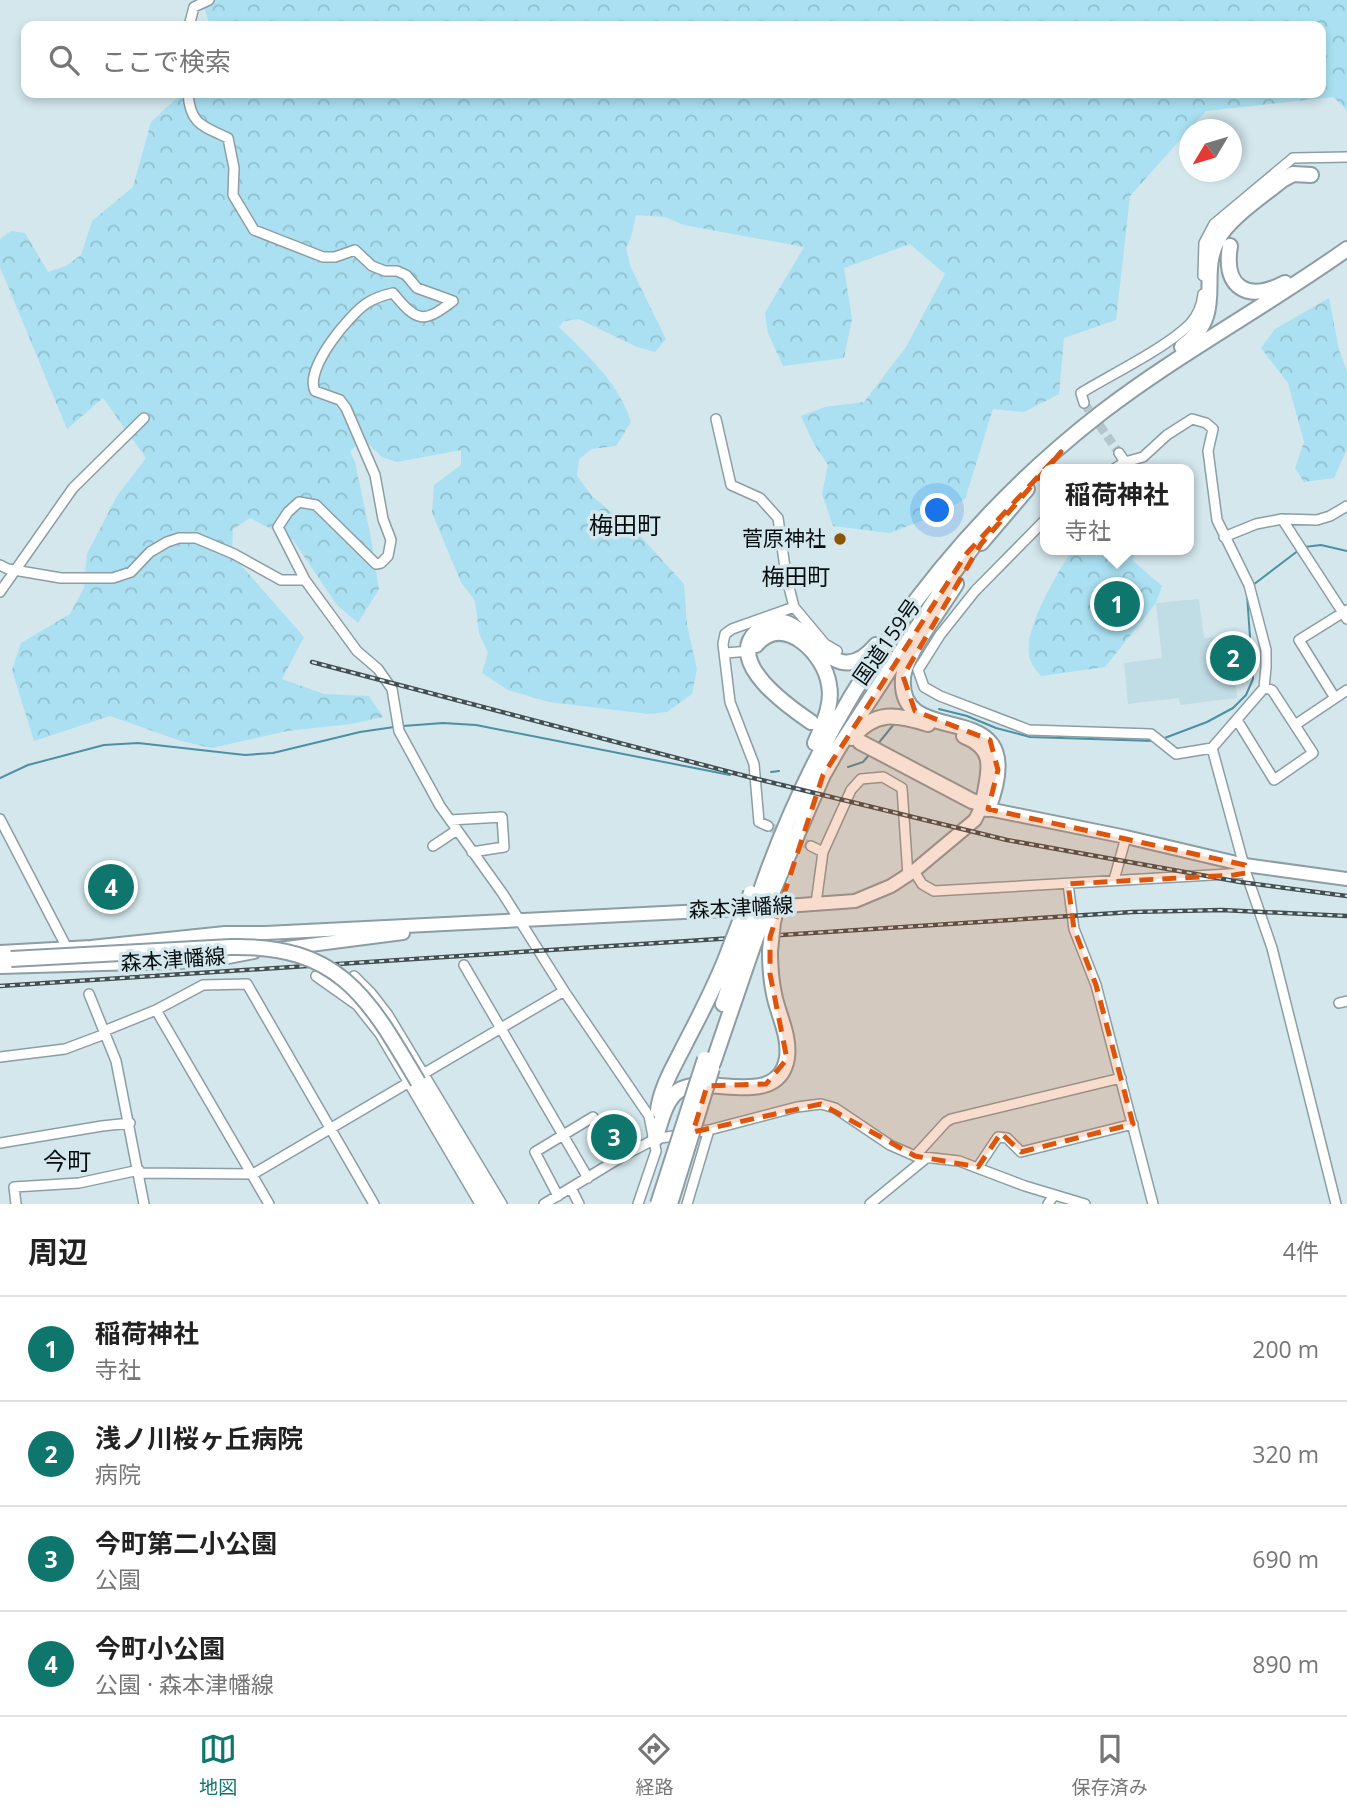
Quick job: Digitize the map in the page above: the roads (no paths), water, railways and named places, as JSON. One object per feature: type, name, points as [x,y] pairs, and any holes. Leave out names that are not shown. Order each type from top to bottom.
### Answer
[{"type":"highway","points":[[1100,414],[1103,408],[1195,337],[1209,309],[1212,254],[1219,237],[1282,180],[1293,174],[1311,175]]},
{"type":"highway","points":[[1230,246],[1230,275],[1238,286],[1263,292],[1282,285],[1347,249]]},
{"type":"highway","name":"国道159号","points":[[1044,464],[1100,414],[1180,358],[1347,249]]},
{"type":"highway","name":"国道159号","points":[[1049,464],[1121,404],[1347,249]]},
{"type":"highway","points":[[1051,464],[1061,452]]},
{"type":"highway","name":"国道159号","points":[[766,893],[766,874],[783,829],[845,704],[930,580],[1011,493],[1040,467]]},
{"type":"highway","name":"国道159号","points":[[668,1204],[740,951],[823,775],[967,553],[1014,498],[1040,473]]},
{"type":"highway","points":[[984,808],[996,786],[998,770],[994,746],[986,736],[978,732],[926,718],[915,711],[904,688],[903,676],[913,651],[981,544],[1040,477]]},
{"type":"highway","points":[[813,720],[772,689],[751,652],[754,634],[768,624],[782,622],[797,627],[827,656],[838,662],[849,663],[862,658],[871,652],[954,546],[1004,494],[1011,493]]},
{"type":"highway","points":[[751,652],[768,635],[778,632],[794,636],[813,653],[830,685],[827,714],[788,808],[783,829]]},
{"type":"highway","points":[[839,747],[850,741],[868,722],[889,716],[922,722],[973,740],[981,746],[989,764],[984,808]]},
{"type":"highway","points":[[859,744],[984,808]]},
{"type":"highway","points":[[655,1139],[659,1101],[671,1071],[719,979],[740,951],[766,893]]},
{"type":"highway","points":[[655,1139],[668,1101],[688,1086],[754,1087],[766,1084],[777,1077],[787,1059],[787,1037],[774,997],[770,974],[773,922],[766,893]]},
{"type":"highway","points":[[3,960],[259,947],[295,953],[319,963],[354,987],[379,1017],[491,1204]]},
{"type":"highway","name":"国道159号","points":[[658,1204],[709,1061]]},
{"type":"main road","points":[[984,808],[1126,837],[1246,869],[1347,879]]},
{"type":"main road","name":"森本津幡線","points":[[3,960],[67,948],[225,933],[469,923],[856,901],[911,874],[975,820],[984,808]]},
{"type":"main road","name":"森本津幡線","points":[[3,960],[167,963],[207,961],[275,949],[469,923]]},
{"type":"street","points":[[191,21],[194,7],[209,0]]},
{"type":"street","points":[[188,98],[196,121],[228,138],[233,168],[233,195],[254,230],[323,257],[335,257],[355,250],[372,266],[407,275],[417,288],[453,301],[438,312],[419,318],[410,313],[393,293],[367,303],[349,317],[318,362],[312,385],[315,391],[340,400],[346,408],[375,475],[383,519],[391,540],[388,556],[376,564],[316,505],[299,502],[278,527],[305,580],[357,651],[378,669],[392,689],[398,726],[440,806],[649,1116],[656,1151],[639,1200],[668,1204]]},
{"type":"street","points":[[1084,403],[1081,393],[1182,330],[1197,314],[1203,292],[1204,243],[1214,225],[1293,159],[1347,157]]},
{"type":"street","points":[[0,592],[73,488],[145,418]]},
{"type":"street","points":[[716,419],[731,485],[760,498],[778,518],[786,575],[794,607],[825,644],[837,651]]},
{"type":"street","points":[[1040,525],[975,590],[940,635],[918,670],[924,687],[940,696],[1029,730],[1151,734],[1176,754],[1212,748],[1264,688],[1266,650],[1250,589],[1217,520],[1212,499],[1208,451],[1213,429],[1206,423],[1192,419],[1167,435],[1143,457],[1122,464]]},
{"type":"street","points":[[1119,453],[1125,462]]},
{"type":"street","points":[[1224,537],[1256,524],[1282,519],[1317,520],[1347,506]]},
{"type":"street","points":[[1282,519],[1346,614],[1299,640],[1335,698]]},
{"type":"street","points":[[0,565],[16,571],[61,578],[122,576],[131,572],[150,552],[167,542],[179,538],[196,538],[234,554],[281,580],[305,580]]},
{"type":"street","points":[[768,826],[759,822],[754,764],[730,702],[723,644],[725,634],[732,629],[794,607]]},
{"type":"street","points":[[725,653],[751,652]]},
{"type":"street","points":[[1237,720],[1274,780],[1313,753],[1272,690],[1264,688]]},
{"type":"street","points":[[1295,725],[1347,690]]},
{"type":"street","points":[[1212,748],[1246,869],[1272,948],[1336,1204]]},
{"type":"street","points":[[816,903],[823,852],[851,790],[862,779],[883,777],[902,788],[911,874],[933,891],[1068,884],[1246,869]]},
{"type":"street","points":[[450,820],[502,817],[504,847],[472,852]]},
{"type":"street","points":[[0,819],[67,948]]},
{"type":"street","points":[[433,846],[457,830]]},
{"type":"street","points":[[1114,880],[1126,837]]},
{"type":"street","points":[[811,846],[823,852]]},
{"type":"street","points":[[1068,884],[1074,929],[1096,985],[1153,1204]]},
{"type":"street","points":[[266,933],[275,949]]},
{"type":"street","points":[[155,939],[167,963]]},
{"type":"street","points":[[464,965],[588,1178]]},
{"type":"street","points":[[316,976],[347,997],[365,1014],[417,1079],[444,1124],[481,1204]]},
{"type":"street","points":[[354,976],[384,1009],[417,1079],[444,1124],[502,1204]]},
{"type":"street","points":[[0,1057],[65,1049],[156,1010],[203,985],[247,984],[374,1204]]},
{"type":"street","points":[[347,997],[362,984]]},
{"type":"street","points":[[16,1204],[14,1187],[79,1183],[139,1171],[253,1174],[564,991]]},
{"type":"street","points":[[89,994],[116,1061],[144,1204]]},
{"type":"street","points":[[156,1010],[269,1204]]},
{"type":"street","points":[[915,1156],[951,1119],[1121,1078]]},
{"type":"street","points":[[544,1204],[655,1139],[821,1104],[835,1108],[890,1145],[915,1156],[959,1161],[1085,1204]]},
{"type":"street","points":[[558,1196],[535,1153],[563,1135],[593,1117],[618,1159]]},
{"type":"street","points":[[0,1143],[102,1125],[130,1123]]},
{"type":"street","points":[[978,1167],[998,1137],[1007,1138],[1021,1152],[1133,1124]]},
{"type":"street","points":[[687,1204],[709,1129]]},
{"type":"street","points":[[870,1204],[925,1159]]},
{"type":"street","points":[[571,1188],[579,1204]]},
{"type":"street","points":[[1048,1204],[1054,1195]]},
{"type":"waterway","points":[[1304,547],[1321,545],[1347,551]]},
{"type":"waterway","points":[[1253,585],[1299,550]]},
{"type":"waterway","points":[[1162,739],[1207,722],[1233,708],[1246,695],[1253,679],[1247,595]]},
{"type":"waterway","points":[[939,709],[1030,737],[1154,741]]},
{"type":"waterway","points":[[403,726],[443,723],[476,725],[730,775]]},
{"type":"waterway","points":[[877,745],[894,724]]},
{"type":"waterway","points":[[0,778],[28,765],[104,745],[138,743],[245,755],[273,753],[360,732],[394,727]]},
{"type":"waterway","points":[[848,767],[863,762],[869,755]]},
{"type":"waterway","points":[[771,772],[779,771]]},
{"type":"tunnel","points":[[1084,403],[1119,453]]},
{"type":"tunnel","points":[[768,826],[811,846]]},
{"type":"railway","points":[[312,662],[749,777],[1007,840],[1240,882],[1347,896]]},
{"type":"railway","points":[[0,986],[1132,912],[1222,910],[1347,916]]},
{"type":"place","name":"菅原神社","points":[[840,539]]},
{"type":"place","name":"稲荷神社","points":[[1117,604]]},
{"type":"place","name":"浅ノ川桜ヶ丘病院","points":[[1233,658]]},
{"type":"place","name":"今町小公園","points":[[111,887]]},
{"type":"place","name":"今町第二小公園","points":[[614,1137]]},
{"type":"district","name":"梅田町","points":[[625,526]]},
{"type":"district","name":"梅田町","points":[[796,577]]},
{"type":"district","name":"今町","points":[[67,1162]]}]
